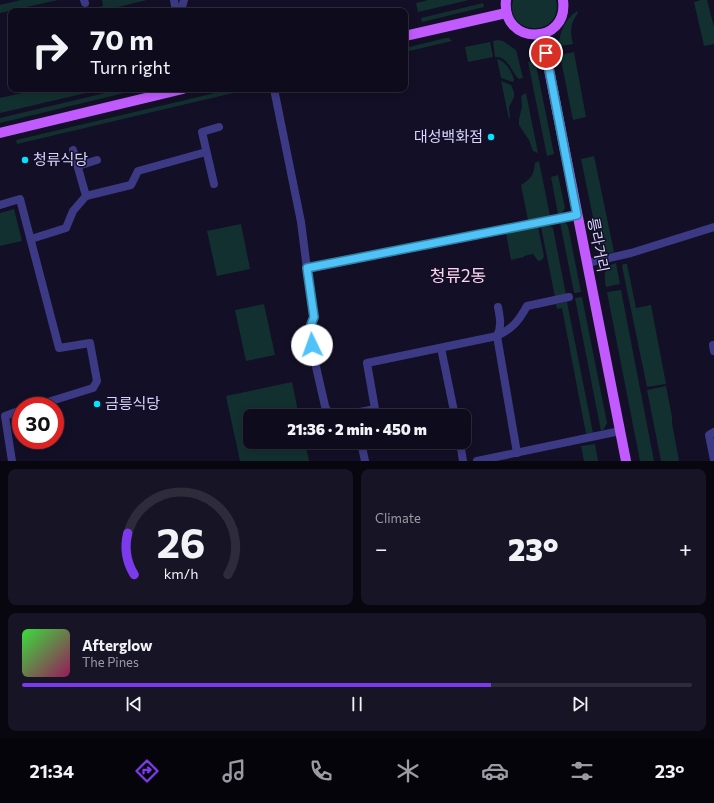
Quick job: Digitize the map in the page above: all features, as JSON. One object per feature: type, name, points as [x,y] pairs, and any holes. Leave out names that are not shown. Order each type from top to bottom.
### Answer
[{"type":"main road","points":[[506,0],[506,13],[511,24],[525,34],[534,35],[551,31],[558,24],[562,16],[564,0]]},
{"type":"main road","points":[[408,35],[506,13]]},
{"type":"main road","name":"릉라거리","points":[[542,34],[626,461]]},
{"type":"main road","points":[[0,133],[171,92]]},
{"type":"street","points":[[275,92],[301,222],[314,317],[311,322],[310,331],[314,358],[326,409]]},
{"type":"street","points":[[214,184],[202,132],[219,127]]},
{"type":"street","points":[[73,150],[86,196]]},
{"type":"street","points":[[31,239],[66,228],[73,211],[86,196],[131,185],[138,171],[206,152]]},
{"type":"street","points":[[78,166],[97,160]]},
{"type":"street","points":[[0,205],[20,199],[59,348],[90,343],[97,381],[92,388],[64,397]]},
{"type":"street","points":[[307,268],[577,215]]},
{"type":"street","points":[[587,263],[631,253],[714,227]]},
{"type":"street","points":[[375,409],[366,362],[497,336],[507,331],[518,322],[527,306],[569,297]]},
{"type":"street","points":[[498,307],[501,322],[500,330],[497,336],[517,453]]},
{"type":"street","points":[[441,348],[454,409]]},
{"type":"street","points":[[12,413],[2,416],[12,461]]},
{"type":"street","points":[[477,461],[620,431]]},
{"type":"street","points":[[714,432],[709,436],[714,460]]},
{"type":"street","points":[[362,449],[365,461]]},
{"type":"street","points":[[461,449],[463,461]]},
{"type":"green space","points":[[21,0],[58,0],[22,8],[8,8],[8,11],[0,13],[0,5]]},
{"type":"green space","points":[[102,0],[147,0],[114,8],[96,8],[103,6]]},
{"type":"green space","points":[[428,0],[469,0],[418,12],[416,3]]},
{"type":"green space","points":[[513,0],[556,0],[556,12],[551,21],[544,26],[534,28],[525,26],[517,21],[513,12]]},
{"type":"green space","points":[[707,0],[714,27],[714,44],[704,46],[694,2]]},
{"type":"green space","points":[[483,3],[484,7],[422,22],[421,18]]},
{"type":"green space","points":[[577,11],[578,13],[573,20],[571,28],[573,44],[559,46],[560,36],[566,22]]},
{"type":"green space","points":[[446,38],[449,38],[452,41],[408,51],[408,47]]},
{"type":"green space","points":[[493,41],[503,41],[516,50],[523,78],[519,79],[516,76],[504,59],[495,57]]},
{"type":"green space","points":[[490,42],[493,57],[468,62],[465,47]]},
{"type":"green space","points":[[574,52],[586,117],[573,120],[560,55]]},
{"type":"green space","points":[[497,59],[508,67],[514,80],[513,82],[501,78]]},
{"type":"green space","points":[[535,60],[554,154],[547,156],[528,62]]},
{"type":"green space","points":[[501,81],[511,85],[514,92],[514,97],[509,107],[509,119]]},
{"type":"green space","points":[[26,92],[90,92],[0,113],[0,98]]},
{"type":"green space","points":[[109,92],[129,92],[0,123],[0,118]]},
{"type":"green space","points":[[219,92],[237,92],[17,144],[16,140]]},
{"type":"green space","points":[[526,93],[538,153],[533,151],[529,140],[519,125],[522,107],[521,96]]},
{"type":"green space","points":[[594,156],[614,252],[611,253],[603,252],[599,246],[581,159]]},
{"type":"green space","points":[[539,161],[550,216],[528,220],[521,185],[530,178],[534,170],[535,163]]},
{"type":"green space","points":[[558,175],[565,208],[562,213],[558,214],[551,177]]},
{"type":"green space","points":[[14,209],[22,241],[0,246],[0,213]]},
{"type":"green space","points":[[560,222],[565,222],[568,226],[581,292],[574,293]]},
{"type":"green space","points":[[241,224],[250,269],[217,276],[207,231]]},
{"type":"green space","points":[[550,226],[553,228],[566,295],[555,297],[541,227]]},
{"type":"green space","points":[[538,227],[544,256],[542,260],[538,261],[533,254],[511,260],[506,233]]},
{"type":"green space","points":[[616,263],[620,284],[606,287],[605,272],[609,266]]},
{"type":"green space","points":[[623,264],[627,264],[636,308],[651,305],[666,384],[647,387],[622,266]]},
{"type":"green space","points":[[621,290],[654,461],[640,461],[607,292]]},
{"type":"green space","points":[[582,297],[607,423],[601,431],[575,298]]},
{"type":"green space","points":[[567,302],[593,433],[586,434],[562,308],[557,309],[556,304]]},
{"type":"green space","points":[[264,304],[275,355],[246,361],[235,310]]},
{"type":"green space","points":[[292,382],[298,409],[243,409],[243,449],[306,449],[309,461],[240,461],[226,396]]},
{"type":"green space","points":[[666,386],[679,461],[661,461],[647,390]]},
{"type":"green space","points":[[595,444],[598,461],[584,461],[581,446]]},
{"type":"place","name":"대성백화점","points":[[491,137]]},
{"type":"place","name":"청류식당","points":[[25,160]]},
{"type":"place","name":"금릉식당","points":[[97,404]]},
{"type":"district","name":"청류2동","points":[[458,276]]},
{"type":"route","points":[[312,345],[310,331],[311,322],[314,317],[307,268],[577,215],[546,53]]}]
